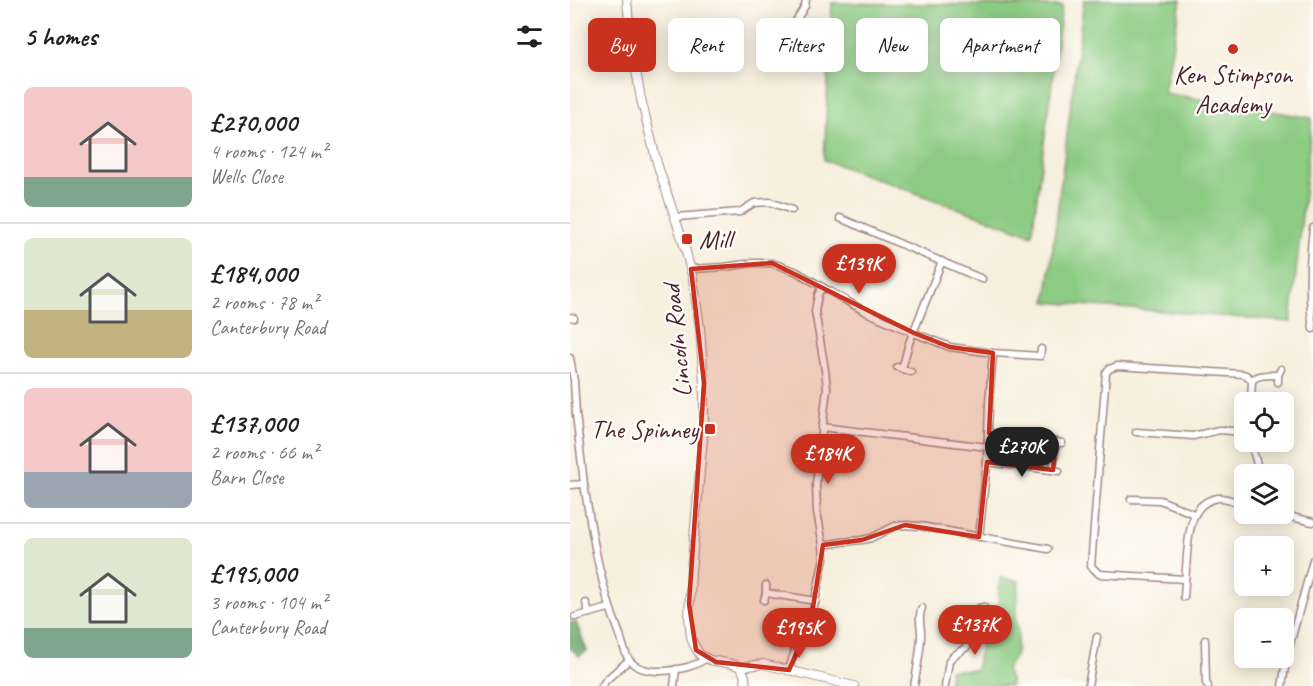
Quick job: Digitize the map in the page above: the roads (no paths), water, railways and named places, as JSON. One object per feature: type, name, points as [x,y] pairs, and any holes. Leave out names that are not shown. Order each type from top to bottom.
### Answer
[{"type":"street","name":"Lincoln Road","points":[[627,0],[630,36],[641,99],[657,163],[691,269],[700,328],[704,427],[689,618],[693,643],[705,659]]},
{"type":"street","points":[[798,18],[806,0]]},
{"type":"street","points":[[676,217],[740,212],[754,203],[770,202],[792,210]]},
{"type":"street","points":[[840,218],[982,279]]},
{"type":"street","points":[[1313,228],[1308,281],[1313,329]]},
{"type":"street","points":[[911,372],[899,368],[942,261]]},
{"type":"street","points":[[691,269],[753,262],[772,263],[795,271],[864,311],[950,347],[993,352],[1041,352],[1040,364]]},
{"type":"street","points":[[789,670],[795,650],[811,620],[824,560],[817,512],[816,484],[826,388],[824,359],[815,311],[822,287]]},
{"type":"street","points":[[979,537],[987,462],[993,352]]},
{"type":"street","points":[[570,358],[574,381],[573,414],[592,533],[609,608],[629,660],[645,670],[655,671],[676,669],[699,663],[705,659],[741,667],[763,664],[854,686]]},
{"type":"street","points":[[1185,579],[1099,574],[1091,566],[1106,373],[1117,366],[1243,374],[1252,380]]},
{"type":"street","points":[[1252,380],[1256,377],[1279,375]]},
{"type":"street","points":[[1251,392],[1252,380]]},
{"type":"street","points":[[1145,433],[1146,424]]},
{"type":"street","points":[[822,427],[988,447]]},
{"type":"street","points":[[1136,432],[1193,436],[1219,430],[1234,431]]},
{"type":"street","points":[[987,462],[1056,470],[1059,443],[989,433]]},
{"type":"street","points":[[570,485],[584,484]]},
{"type":"street","points":[[1185,597],[1189,528],[1194,514],[1204,504],[1219,498],[1234,501]]},
{"type":"street","points":[[1131,499],[1160,500],[1194,514]]},
{"type":"street","points":[[1294,518],[1313,522]]},
{"type":"street","points":[[823,545],[871,538],[896,526],[920,525],[1048,549]]},
{"type":"street","points":[[1282,686],[1287,655],[1313,560]]},
{"type":"street","points":[[765,593],[816,601]]},
{"type":"street","points":[[586,603],[589,613]]},
{"type":"street","points":[[945,686],[949,661],[969,645],[981,605]]},
{"type":"street","points":[[575,617],[609,608]]},
{"type":"street","points":[[914,686],[921,645],[922,633],[919,620],[922,608]]},
{"type":"street","points":[[1088,686],[1097,636]]},
{"type":"street","points":[[1205,640],[1208,686]]},
{"type":"street","points":[[602,686],[629,660]]},
{"type":"street","points":[[741,667],[746,686]]},
{"type":"street","points":[[674,686],[676,669]]},
{"type":"place","name":"Ken Stimpson Academy","points":[[1233,49]]},
{"type":"place","name":"Mill","points":[[687,239]]},
{"type":"place","name":"The Spinney","points":[[710,429]]}]
